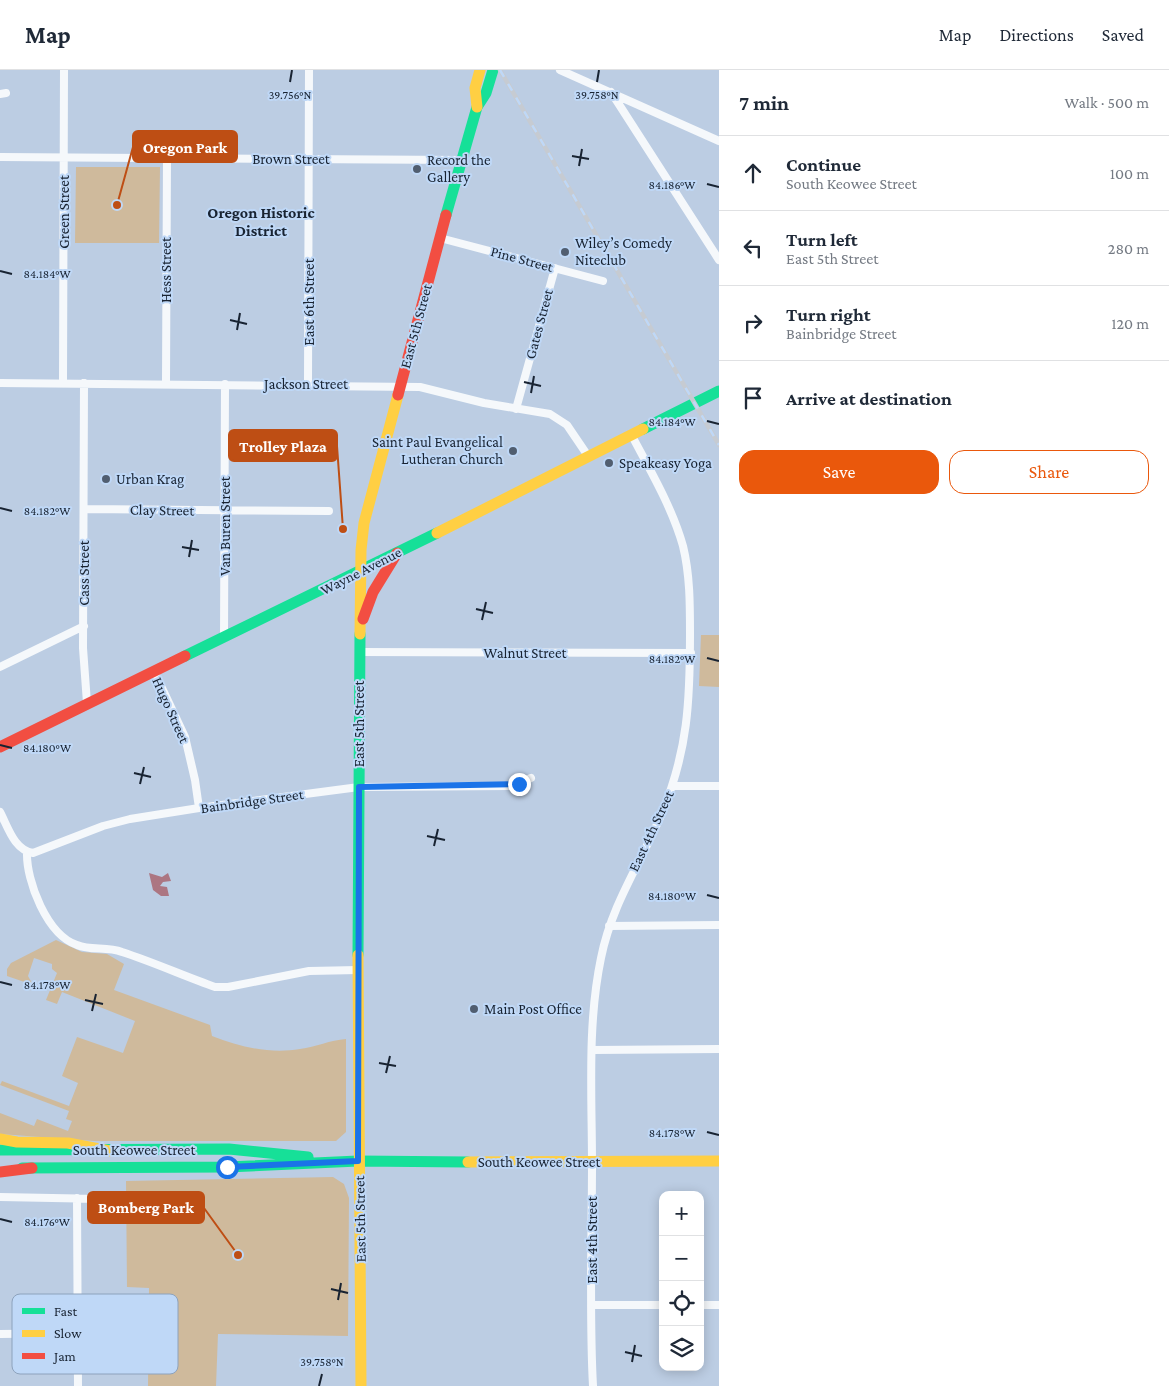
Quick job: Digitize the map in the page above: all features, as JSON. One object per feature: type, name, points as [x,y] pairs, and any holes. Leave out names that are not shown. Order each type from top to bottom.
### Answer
[{"type":"main road","name":"East 5th Street","points":[[361,1386],[360,1183],[358,1161],[359,652],[364,523],[476,107],[475,88],[480,70]]},
{"type":"main road","name":"East 5th Street","points":[[476,107],[486,93],[493,70]]},
{"type":"main road","name":"Wayne Avenue","points":[[0,747],[87,703],[361,572],[397,552],[719,391]]},
{"type":"main road","points":[[360,627],[373,592],[397,552]]},
{"type":"main road","points":[[0,1138],[17,1142],[68,1143],[110,1151]]},
{"type":"main road","name":"South Keowee Street","points":[[0,1150],[229,1150],[358,1161]]},
{"type":"main road","name":"South Keowee Street","points":[[0,1170],[32,1168],[227,1167],[358,1161],[592,1163],[719,1161]]},
{"type":"street","name":"Green Street","points":[[63,383],[64,70]]},
{"type":"street","name":"East 6th Street","points":[[308,384],[309,70]]},
{"type":"street","points":[[560,70],[719,141]]},
{"type":"street","points":[[611,92],[719,260]]},
{"type":"street","name":"Brown Street","points":[[0,157],[462,160]]},
{"type":"street","name":"Hess Street","points":[[166,383],[167,158]]},
{"type":"street","name":"Pine Street","points":[[440,238],[603,281]]},
{"type":"street","name":"Gates Street","points":[[516,409],[555,268]]},
{"type":"street","name":"Jackson Street","points":[[0,383],[420,386],[484,403],[535,411],[559,419],[574,433],[588,456]]},
{"type":"street","name":"Cass Street","points":[[84,383],[84,626],[87,703]]},
{"type":"street","name":"Van Buren Street","points":[[224,638],[225,384]]},
{"type":"street","name":"East 4th Street","points":[[593,1386],[592,1163],[593,1050],[596,986],[610,926],[620,897],[656,826],[672,786],[684,744],[689,710],[691,653],[690,590],[683,546],[670,512],[631,434]]},
{"type":"street","name":"Clay Street","points":[[84,509],[330,511]]},
{"type":"street","points":[[0,667],[84,626]]},
{"type":"street","name":"Walnut Street","points":[[359,652],[691,653]]},
{"type":"street","name":"Hugo Street","points":[[154,671],[185,738],[195,780],[199,808]]},
{"type":"street","name":"Bainbridge Street","points":[[27,852],[39,853],[76,835],[130,818],[359,787],[510,786],[531,778]]},
{"type":"street","points":[[672,786],[719,786]]},
{"type":"street","points":[[0,812],[17,844],[27,852],[28,877],[56,931],[69,942],[79,946],[111,948],[215,987],[228,987],[309,971],[358,970]]},
{"type":"street","points":[[610,926],[719,925]]},
{"type":"street","points":[[593,1050],[719,1049]]},
{"type":"street","points":[[0,1197],[104,1199],[128,1210]]},
{"type":"street","points":[[77,1198],[78,1294]]},
{"type":"street","points":[[592,1305],[659,1305]]},
{"type":"street","points":[[704,1305],[719,1305]]},
{"type":"shaded area","points":[[76,167],[160,167],[159,243],[75,243]]},
{"type":"shaded area","points":[[701,635],[719,635],[719,687],[699,686]]},
{"type":"shaded area","points":[[149,873],[162,877],[168,873],[171,881],[163,882],[160,886],[167,887],[169,896],[161,896],[153,890]]},
{"type":"shaded area","points":[[56,940],[82,952],[107,954],[124,964],[114,990],[210,1025],[212,1036],[223,1040],[255,1049],[278,1051],[306,1048],[346,1039],[346,1132],[336,1141],[94,1141],[0,1134],[0,1113],[34,1126],[37,1119],[68,1131],[72,1121],[66,1119],[69,1111],[0,1085],[2,1081],[69,1106],[78,1083],[62,1076],[77,1037],[123,1053],[135,1021],[62,992],[57,1004],[46,1000],[57,973],[52,969],[52,964],[34,958],[28,976],[33,985],[7,976],[7,969],[11,963]]},
{"type":"shaded area","points":[[333,1177],[344,1184],[349,1198],[348,1336],[218,1334],[216,1386],[148,1386],[148,1374],[178,1374],[178,1294],[149,1294],[149,1288],[127,1287],[126,1181]]},
{"type":"railway","points":[[500,70],[719,445]]},
{"type":"traffic: fast","points":[[446,215],[477,107],[486,93],[493,70]]},
{"type":"traffic: fast","points":[[643,429],[719,391]]},
{"type":"traffic: fast","points":[[185,656],[437,533]]},
{"type":"traffic: fast","points":[[358,955],[360,634]]},
{"type":"traffic: fast","points":[[0,1150],[229,1149],[308,1157]]},
{"type":"traffic: fast","points":[[22,1168],[227,1167],[358,1161],[468,1162]]},
{"type":"traffic: slow","points":[[477,107],[475,88],[480,70]]},
{"type":"traffic: slow","points":[[360,634],[361,550],[364,523],[398,395]]},
{"type":"traffic: slow","points":[[437,533],[643,429]]},
{"type":"traffic: slow","points":[[358,955],[361,1386]]},
{"type":"traffic: slow","points":[[0,1139],[17,1142],[68,1143],[110,1151]]},
{"type":"traffic: slow","points":[[468,1162],[719,1161]]},
{"type":"traffic: jam","points":[[398,395],[446,215]]},
{"type":"traffic: jam","points":[[363,619],[373,592],[397,553]]},
{"type":"traffic: jam","points":[[0,747],[185,656]]},
{"type":"traffic: jam","points":[[0,1172],[32,1168]]},
{"type":"place","name":"Record the Gallery","points":[[417,169]]},
{"type":"place","name":"Oregon Park","points":[[117,205]]},
{"type":"place","name":"Wiley’s Comedy Niteclub","points":[[565,252]]},
{"type":"place","name":"Saint Paul Evangelical Lutheran Church","points":[[513,451]]},
{"type":"place","name":"Speakeasy Yoga","points":[[609,463]]},
{"type":"place","name":"Urban Krag","points":[[106,479]]},
{"type":"place","name":"Trolley Plaza","points":[[343,529]]},
{"type":"place","name":"Main Post Office","points":[[474,1009]]},
{"type":"place","name":"Bomberg Park","points":[[238,1255]]},
{"type":"district","name":"Oregon Historic District","points":[[261,221]]},
{"type":"route","points":[[227,1167],[358,1161],[359,787],[510,786],[519,784]]}]
